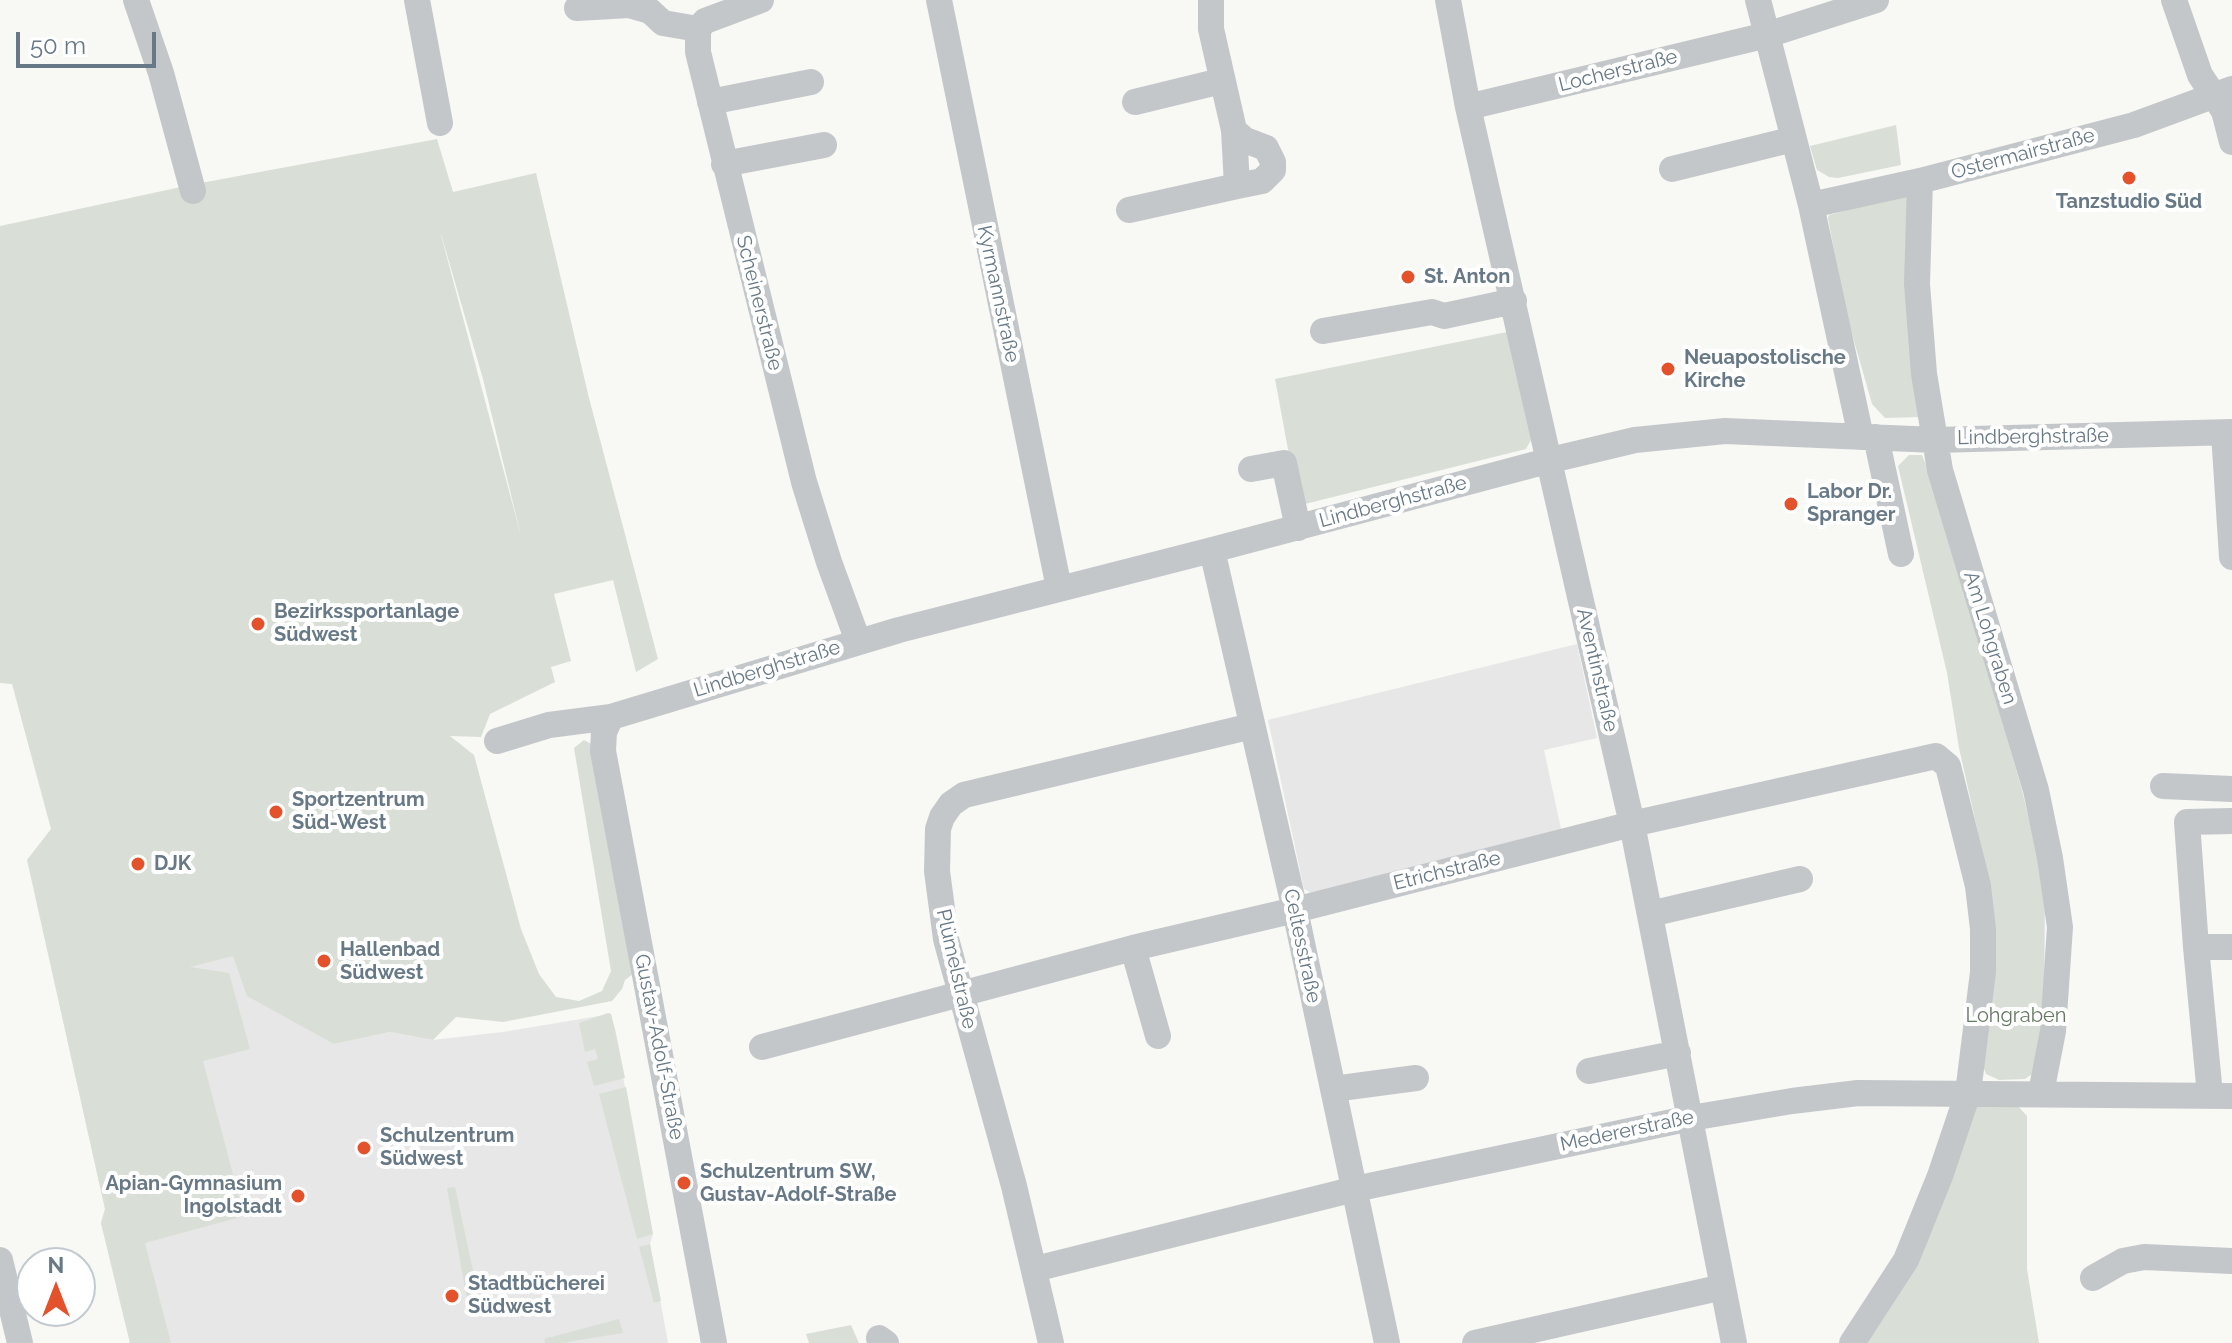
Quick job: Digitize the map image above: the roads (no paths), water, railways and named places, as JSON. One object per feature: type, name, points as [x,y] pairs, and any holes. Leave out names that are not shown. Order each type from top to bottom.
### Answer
[{"type":"street","points":[[136,0],[161,73],[193,191]]},
{"type":"street","points":[[417,0],[440,123]]},
{"type":"street","points":[[577,8],[629,5],[650,11],[663,23],[698,29],[718,14],[761,0]]},
{"type":"street","name":"Kyrmannstraße","points":[[939,0],[1059,588]]},
{"type":"street","points":[[1211,0],[1211,29],[1234,130],[1237,186]]},
{"type":"street","name":"Aventinstraße","points":[[1448,0],[1468,107],[1632,824],[1734,1343]]},
{"type":"street","points":[[1758,0],[1868,437],[1901,554]]},
{"type":"street","points":[[1767,35],[1876,0]]},
{"type":"street","points":[[2174,0],[2200,75],[2223,92],[2232,142]]},
{"type":"street","name":"Scheinerstraße","points":[[698,29],[698,52],[724,164],[804,482],[858,641]]},
{"type":"street","name":"Locherstraße","points":[[1468,107],[1767,35]]},
{"type":"street","points":[[1135,102],[1221,81]]},
{"type":"street","points":[[710,102],[811,82]]},
{"type":"street","name":"Ostermairstraße","points":[[1811,205],[1920,181],[2157,118],[2223,92]]},
{"type":"street","points":[[1129,210],[1262,181],[1273,170],[1273,162],[1266,148],[1245,140],[1234,130]]},
{"type":"street","points":[[1672,169],[1794,139]]},
{"type":"street","points":[[724,164],[824,145]]},
{"type":"street","name":"Am Lohgraben","points":[[1920,181],[1917,284],[1924,374],[1940,470],[2036,790],[2060,927],[2053,1031],[2041,1093]]},
{"type":"street","points":[[1323,331],[1432,312],[1444,316],[1514,301]]},
{"type":"street","name":"Lindberghstraße","points":[[497,741],[549,725],[611,717],[858,641],[1635,440],[1704,432],[1752,431],[1936,440],[2228,432]]},
{"type":"street","points":[[2228,432],[2232,557]]},
{"type":"street","points":[[1251,469],[1284,463],[1298,528]]},
{"type":"street","name":"Celtesstraße","points":[[1212,550],[1295,910],[1387,1343]]},
{"type":"street","name":"Gustav-Adolf-Straße","points":[[611,717],[604,732],[603,751],[714,1343]]},
{"type":"street","name":"Plümelstraße","points":[[1051,1343],[1035,1269],[946,939],[937,871],[938,829],[951,804],[964,795],[1252,726]]},
{"type":"street","name":"Etrichstraße","points":[[762,1047],[1133,948],[1632,824],[1936,756],[1948,766],[1978,886],[1983,929],[1983,972],[1968,1093]]},
{"type":"street","points":[[2163,786],[2232,789]]},
{"type":"street","points":[[2221,1095],[2196,947],[2187,822],[2232,821]]},
{"type":"street","points":[[1650,914],[1800,879]]},
{"type":"street","points":[[2196,947],[2232,947]]},
{"type":"street","points":[[1133,948],[1158,1036]]},
{"type":"street","points":[[1589,1071],[1678,1053]]},
{"type":"street","points":[[1333,1089],[1416,1078]]},
{"type":"street","name":"Medererstraße","points":[[1035,1269],[1355,1189],[1691,1118],[1858,1093],[2221,1095]]},
{"type":"street","points":[[1852,1343],[1906,1260],[1940,1176],[1968,1093]]},
{"type":"street","points":[[2093,1278],[2123,1261],[2144,1257],[2232,1261]]},
{"type":"street","points":[[0,1260],[20,1343]]},
{"type":"street","points":[[1475,1343],[1723,1287]]},
{"type":"place","name":"Tanzstudio Süd","points":[[2129,178]]},
{"type":"place","name":"St. Anton","points":[[1408,277]]},
{"type":"place","name":"Neuapostolische Kirche","points":[[1668,369]]},
{"type":"place","name":"Labor Dr. Spranger","points":[[1791,504]]},
{"type":"place","name":"Bezirkssportanlage Südwest","points":[[258,624]]},
{"type":"place","name":"Sportzentrum Süd-West","points":[[276,812]]},
{"type":"place","name":"DJK","points":[[138,864]]},
{"type":"place","name":"Hallenbad Südwest","points":[[324,961]]},
{"type":"place","name":"Schulzentrum Südwest","points":[[364,1148]]},
{"type":"place","name":"Schulzentrum SW, Gustav-Adolf-Straße","points":[[684,1183]]},
{"type":"place","name":"Apian-Gymnasium Ingolstadt","points":[[298,1196]]},
{"type":"place","name":"Stadtbücherei Südwest","points":[[452,1296]]},
{"type":"park label","name":"Lohgraben","points":[[2016,1016]]}]
